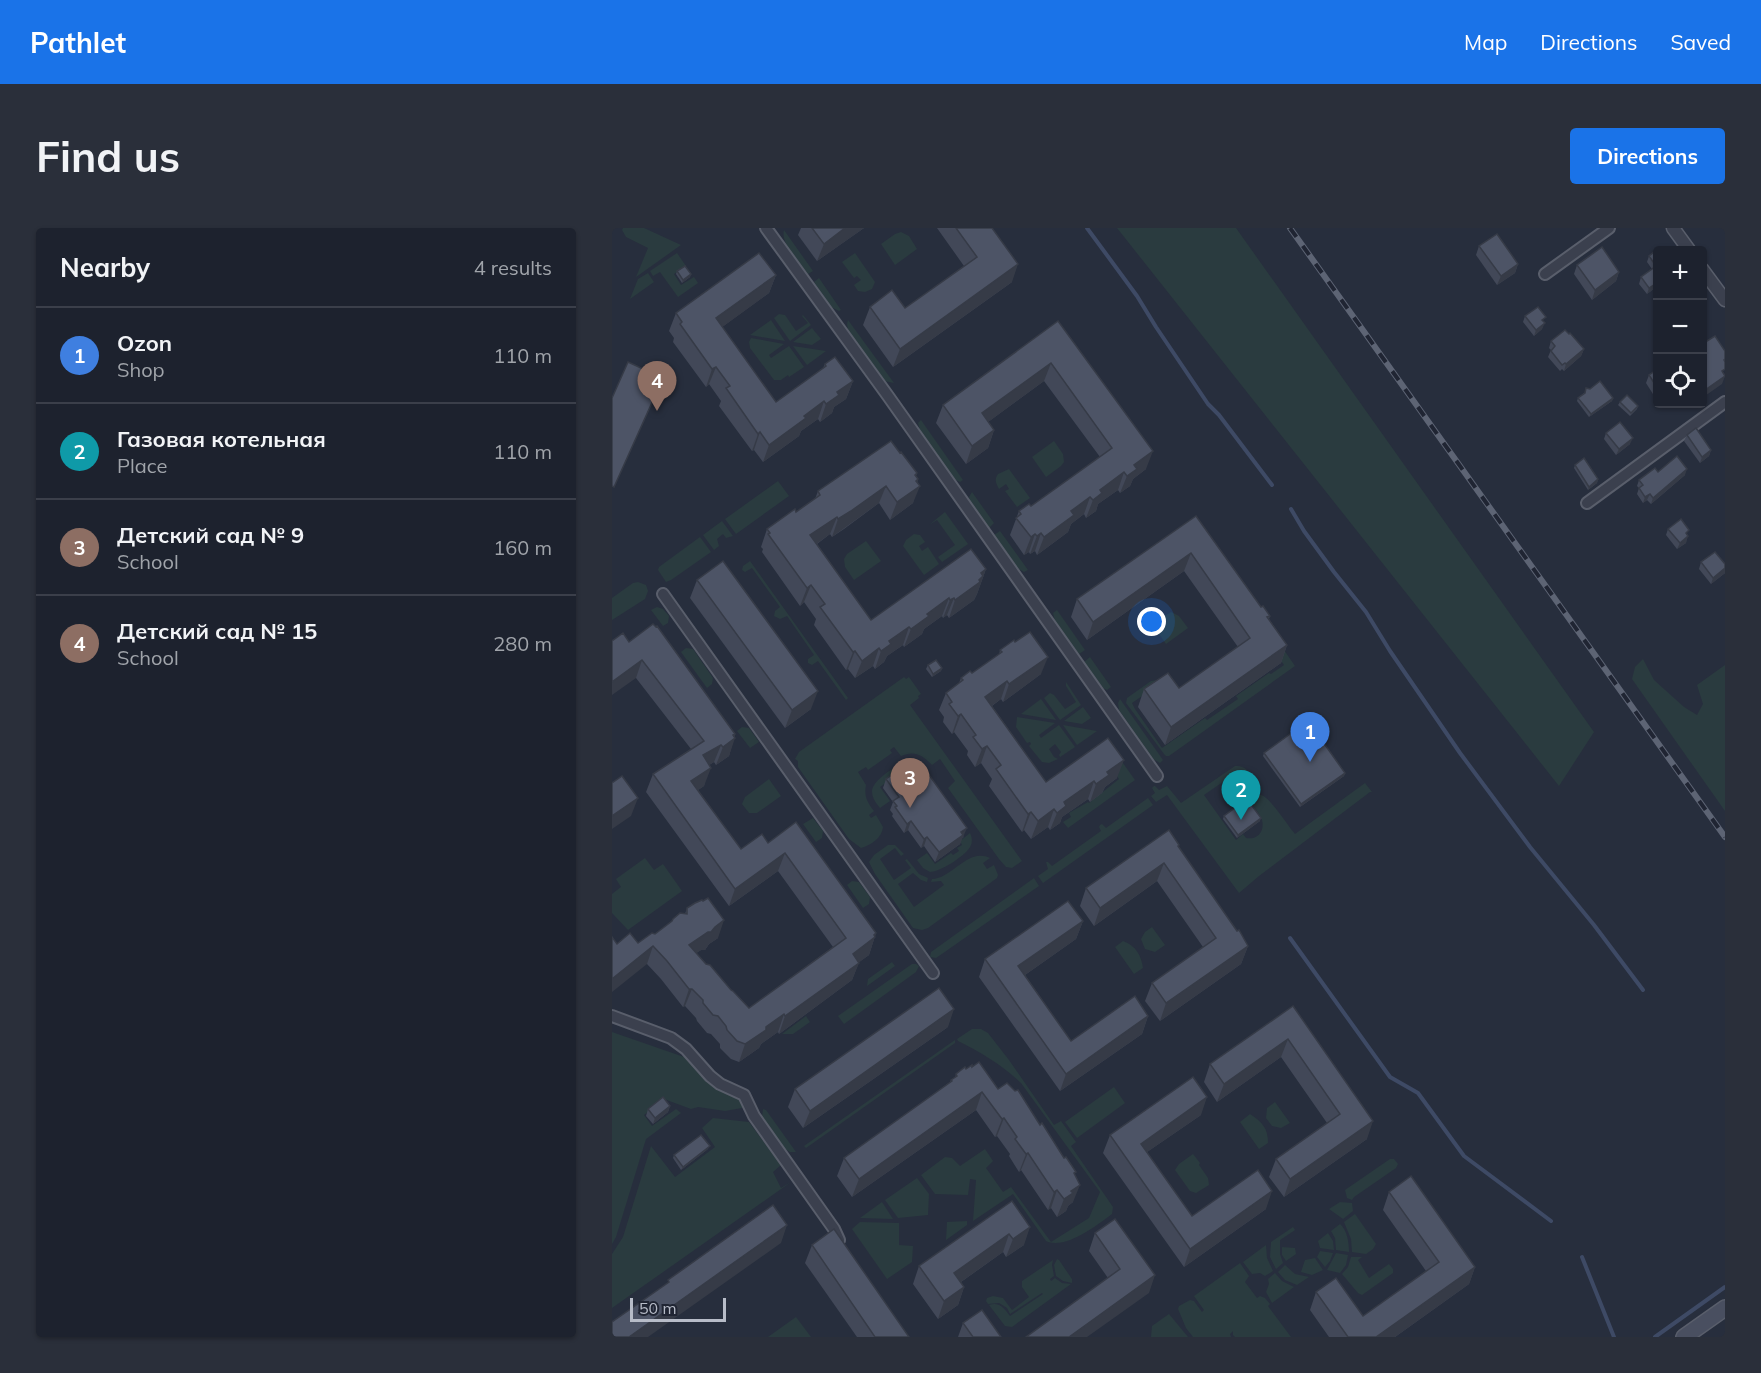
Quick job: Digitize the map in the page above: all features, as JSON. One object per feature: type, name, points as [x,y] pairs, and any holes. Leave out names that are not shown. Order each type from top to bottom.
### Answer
[{"type":"main road","points":[[1684,1337],[1725,1308]]},
{"type":"street","points":[[766,228],[1157,776]]},
{"type":"street","points":[[1545,274],[1609,228]]},
{"type":"street","points":[[1673,228],[1686,246]]},
{"type":"street","points":[[1707,276],[1725,300]]},
{"type":"street","points":[[1587,503],[1725,402]]},
{"type":"street","points":[[663,594],[933,973]]},
{"type":"street","points":[[612,1016],[671,1038],[687,1050],[720,1084],[744,1095],[754,1116],[834,1229],[848,1253]]},
{"type":"shaded area","points":[[623,228],[644,228],[681,245],[636,277],[648,248],[626,237]]},
{"type":"shaded area","points":[[1117,228],[1236,228],[1594,732],[1559,786]]},
{"type":"shaded area","points":[[784,230],[813,271],[808,274],[792,253],[785,241]]},
{"type":"shaded area","points":[[901,232],[909,236],[917,249],[895,265],[881,244]]},
{"type":"shaded area","points":[[677,253],[686,266],[674,274],[681,285],[694,277],[698,283],[678,297],[660,272],[653,276],[650,271]]},
{"type":"shaded area","points":[[855,253],[875,282],[872,289],[865,292],[858,291],[854,285],[861,280],[857,276],[854,278],[842,262]]},
{"type":"shaded area","points":[[648,273],[654,282],[630,299],[638,279]]},
{"type":"shaded area","points":[[819,278],[841,310],[831,307],[814,282]]},
{"type":"shaded area","points":[[779,314],[785,315],[796,331],[808,323],[803,315],[811,325],[790,341],[774,318]]},
{"type":"shaded area","points":[[771,320],[785,341],[750,335]]},
{"type":"shaded area","points":[[848,320],[894,383],[884,381],[848,330]]},
{"type":"shaded area","points":[[812,328],[821,339],[812,345],[793,342]]},
{"type":"shaded area","points":[[751,338],[784,344],[769,355],[771,358],[789,346],[804,367],[789,377],[788,375],[781,380],[774,380],[750,348]]},
{"type":"shaded area","points":[[793,346],[826,351],[807,365]]},
{"type":"shaded area","points":[[921,420],[963,480],[960,482],[954,479],[920,431],[918,423]]},
{"type":"shaded area","points":[[1054,441],[1063,454],[1064,462],[1046,477],[1032,457]]},
{"type":"shaded area","points":[[1009,469],[1030,498],[1017,507],[1005,491],[1009,489],[1006,484],[999,489],[996,482],[998,474]]},
{"type":"shaded area","points":[[778,481],[789,496],[736,534],[725,519]]},
{"type":"shaded area","points":[[972,492],[994,523],[989,528],[970,501],[969,497]]},
{"type":"shaded area","points":[[945,512],[968,544],[942,562],[938,557],[955,545],[937,520],[929,525]]},
{"type":"shaded area","points":[[722,521],[733,536],[726,538],[723,534],[717,539],[719,546],[714,550],[703,535]]},
{"type":"shaded area","points":[[1000,531],[1028,570],[1024,572],[1017,568],[994,535]]},
{"type":"shaded area","points":[[914,534],[920,535],[925,542],[919,546],[922,551],[928,547],[939,564],[924,575],[903,546],[906,540]]},
{"type":"shaded area","points":[[700,537],[711,552],[666,582],[658,570],[659,567]]},
{"type":"shaded area","points":[[866,541],[881,561],[854,580],[845,567],[844,559],[847,554]]},
{"type":"shaded area","points":[[750,561],[848,698],[846,700],[818,661],[812,665],[808,663],[808,659],[814,655],[787,616],[780,619],[774,616],[775,611],[780,607],[752,568],[745,572],[742,570],[743,566]]},
{"type":"shaded area","points":[[638,582],[646,585],[648,591],[645,599],[612,620],[612,598]]},
{"type":"shaded area","points":[[657,607],[663,609],[669,616],[668,623],[663,626],[651,610]]},
{"type":"shaded area","points":[[1057,610],[1085,650],[1079,654],[1055,621],[1053,613]]},
{"type":"shaded area","points":[[1171,612],[1179,616],[1188,628],[1166,644],[1152,624]]},
{"type":"shaded area","points":[[1282,647],[1295,666],[1169,756],[1164,754],[1126,703],[1127,698],[1151,681],[1157,680],[1161,683],[1132,703],[1162,748],[1205,718],[1207,720],[1238,699],[1236,696],[1284,665],[1275,652]]},
{"type":"shaded area","points":[[686,648],[693,649],[713,678],[712,684],[707,688],[681,652]]},
{"type":"shaded area","points":[[1090,657],[1111,687],[1107,690],[1103,688],[1084,662]]},
{"type":"shaded area","points":[[1643,659],[1654,680],[1684,707],[1697,715],[1703,704],[1697,685],[1725,665],[1725,811],[1632,679],[1635,667]]},
{"type":"shaded area","points":[[904,677],[906,679],[909,677],[921,694],[910,705],[1022,861],[1012,868],[1006,867],[999,859],[948,788],[955,781],[940,759],[932,765],[918,754],[910,753],[901,756],[894,747],[890,750],[892,753],[868,770],[866,767],[858,772],[866,785],[867,799],[874,811],[869,815],[871,818],[876,815],[883,827],[881,834],[875,840],[861,848],[849,839],[798,767],[798,761],[795,759],[799,752]]},
{"type":"shaded area","points":[[1066,682],[1081,705],[1060,720],[1044,698],[1050,693],[1054,695],[1065,709],[1076,702]]},
{"type":"shaded area","points":[[1041,699],[1056,720],[1021,714]]},
{"type":"shaded area","points":[[1120,699],[1163,760],[1160,763],[1153,759],[1119,710]]},
{"type":"shaded area","points":[[1083,707],[1091,718],[1082,724],[1064,721]]},
{"type":"shaded area","points":[[1017,717],[1055,723],[1039,735],[1041,738],[1059,725],[1075,747],[1060,757],[1061,752],[1055,744],[1049,749],[1058,759],[1049,763],[1042,762],[1029,746],[1030,742],[1027,743],[1016,727]]},
{"type":"shaded area","points":[[1063,725],[1097,731],[1077,745]]},
{"type":"shaded area","points":[[742,727],[749,728],[759,742],[750,748],[737,731]]},
{"type":"shaded area","points":[[1108,742],[1135,780],[1068,828],[1063,822],[1071,817],[1069,813],[1089,803],[1119,779],[1100,753]]},
{"type":"shaded area","points":[[909,760],[918,761],[926,769],[920,773],[897,775],[880,787],[890,801],[880,808],[873,796],[873,786],[887,772]]},
{"type":"shaded area","points":[[1235,766],[1244,768],[1250,773],[1253,778],[1250,787],[1244,790],[1239,789],[1230,777],[1204,795],[1236,840],[1243,834],[1246,838],[1254,838],[1261,831],[1263,824],[1261,817],[1248,800],[1256,795],[1261,795],[1269,801],[1295,834],[1365,783],[1372,792],[1239,893],[1167,795],[1156,802],[1151,796],[1155,793],[1152,788],[1154,786],[1159,790],[1167,786],[1181,803]]},
{"type":"shaded area","points":[[769,779],[781,796],[757,813],[749,813],[742,804],[745,797]]},
{"type":"shaded area","points":[[1148,798],[1153,805],[1043,883],[1038,876],[1048,869],[1046,862],[1052,866],[1101,831],[1100,825],[1106,828]]},
{"type":"shaded area","points":[[813,818],[823,831],[822,838],[816,842],[803,824]]},
{"type":"shaded area","points":[[970,833],[972,843],[970,847],[958,859],[946,866],[930,872],[923,868],[917,860],[927,853],[935,864],[951,853],[953,855],[962,845],[960,841]]},
{"type":"shaded area","points":[[888,845],[895,845],[904,854],[901,856],[895,848],[880,859],[894,880],[911,868],[905,860],[907,859],[919,874],[928,878],[927,882],[913,873],[898,884],[914,907],[944,885],[941,881],[931,882],[932,879],[947,874],[975,856],[990,858],[983,863],[987,869],[994,865],[998,875],[928,928],[922,930],[913,928],[869,862],[874,855]]},
{"type":"shaded area","points":[[645,858],[654,870],[663,864],[682,891],[628,930],[612,913],[612,894],[621,887],[616,879]]},
{"type":"shaded area","points":[[1034,878],[1039,886],[936,958],[930,957],[931,952]]},
{"type":"shaded area","points":[[852,881],[859,882],[870,897],[869,904],[863,908],[847,885]]},
{"type":"shaded area","points":[[1152,927],[1165,945],[1155,952],[1145,949],[1141,939]]},
{"type":"shaded area","points":[[1123,941],[1135,948],[1141,959],[1143,968],[1134,974],[1115,947]]},
{"type":"shaded area","points":[[892,962],[895,966],[867,986],[868,979]]},
{"type":"shaded area","points":[[912,964],[919,966],[916,972],[844,1024],[838,1016]]},
{"type":"shaded area","points":[[806,1016],[810,1022],[793,1034],[782,1034]]},
{"type":"shaded area","points":[[972,1029],[981,1029],[988,1033],[1054,1125],[1061,1121],[1076,1142],[1071,1146],[1113,1207],[1112,1214],[1098,1225],[1071,1240],[1054,1243],[1046,1241],[1013,1194],[973,1221],[976,1180],[970,1179],[968,1195],[935,1194],[921,1175],[945,1157],[952,1158],[960,1166],[985,1149],[993,1161],[986,1168],[1003,1192],[1011,1187],[1051,1242],[1089,1218],[1100,1192],[1021,1083],[991,1060],[958,1041],[957,1039]]},
{"type":"shaded area","points":[[612,1032],[684,1057],[710,1082],[742,1101],[744,1105],[742,1108],[725,1111],[698,1107],[691,1109],[664,1099],[644,1115],[652,1126],[676,1109],[681,1113],[646,1139],[612,1244]]},
{"type":"shaded area","points":[[955,1040],[955,1043],[806,1148],[804,1146]]},
{"type":"shaded area","points":[[1114,1087],[1125,1103],[1077,1138],[1065,1122]]},
{"type":"shaded area","points":[[1275,1102],[1290,1123],[1281,1128],[1272,1126],[1266,1118],[1267,1108]]},
{"type":"shaded area","points":[[763,1109],[796,1152],[785,1149],[762,1117]]},
{"type":"shaded area","points":[[1250,1114],[1261,1123],[1267,1133],[1268,1143],[1259,1149],[1240,1122]]},
{"type":"shaded area","points":[[713,1118],[749,1122],[781,1165],[773,1172],[781,1188],[791,1182],[612,1308],[612,1254],[623,1237],[651,1146],[675,1177],[715,1147],[702,1128]]},
{"type":"shaded area","points":[[1193,1154],[1208,1178],[1209,1185],[1196,1193],[1190,1191],[1175,1170],[1179,1164]]},
{"type":"shaded area","points":[[1390,1159],[1394,1159],[1398,1164],[1396,1168],[1352,1200],[1347,1198],[1345,1190]]},
{"type":"shaded area","points":[[917,1178],[929,1194],[928,1215],[898,1218],[885,1200]]},
{"type":"shaded area","points":[[882,1202],[893,1219],[860,1218]]},
{"type":"shaded area","points":[[1340,1202],[1352,1203],[1353,1211],[1343,1219],[1329,1209]]},
{"type":"shaded area","points":[[1355,1214],[1376,1244],[1366,1254],[1352,1252],[1351,1239],[1344,1222]]},
{"type":"shaded area","points":[[967,1221],[967,1225],[946,1240],[947,1222]]},
{"type":"shaded area","points":[[860,1222],[899,1223],[899,1245],[913,1246],[912,1262],[887,1279],[852,1229]]},
{"type":"shaded area","points":[[1340,1224],[1347,1236],[1349,1252],[1336,1250],[1335,1238],[1331,1231]]},
{"type":"shaded area","points":[[1293,1227],[1295,1230],[1280,1240],[1280,1254],[1283,1263],[1276,1269],[1270,1257],[1271,1242]]},
{"type":"shaded area","points":[[1328,1233],[1333,1241],[1334,1250],[1320,1248],[1318,1241]]},
{"type":"shaded area","points":[[1266,1245],[1267,1258],[1273,1271],[1265,1276],[1260,1273],[1252,1274],[1243,1262]]},
{"type":"shaded area","points":[[1282,1247],[1295,1248],[1296,1254],[1286,1261],[1282,1255]]},
{"type":"shaded area","points":[[1320,1251],[1333,1253],[1325,1267],[1317,1257]]},
{"type":"shaded area","points":[[1336,1253],[1348,1255],[1346,1265],[1340,1273],[1327,1270]]},
{"type":"shaded area","points":[[1351,1257],[1362,1257],[1358,1260],[1369,1278],[1389,1264],[1393,1273],[1362,1295],[1342,1274],[1348,1267]]},
{"type":"shaded area","points":[[1315,1258],[1323,1270],[1312,1275],[1301,1272],[1305,1260]]},
{"type":"shaded area","points":[[1057,1259],[1072,1279],[1072,1283],[1056,1276],[1054,1265]]},
{"type":"shaded area","points":[[1053,1260],[1054,1276],[1050,1279],[1051,1281],[1055,1278],[1062,1283],[1071,1284],[1012,1327],[1005,1326],[989,1305],[999,1305],[1010,1316],[1043,1294],[1010,1314],[1007,1308],[999,1303],[988,1304],[987,1298],[993,1296],[1003,1298],[1012,1310],[1029,1297],[1022,1287],[1022,1281]]},
{"type":"shaded area","points":[[1240,1263],[1249,1276],[1245,1282],[1257,1298],[1260,1296],[1265,1298],[1270,1304],[1268,1306],[1291,1337],[1235,1337],[1233,1331],[1230,1334],[1231,1337],[1193,1337],[1186,1328],[1178,1309],[1179,1306],[1190,1300],[1194,1301],[1202,1312],[1204,1310],[1194,1296]]},
{"type":"shaded area","points":[[1285,1265],[1295,1274],[1309,1277],[1297,1285],[1285,1280],[1278,1272]]},
{"type":"shaded area","points":[[1275,1273],[1282,1281],[1294,1287],[1272,1303],[1266,1292],[1268,1279]]},
{"type":"shaded area","points":[[1169,1314],[1188,1337],[1151,1337],[1152,1326]]},
{"type":"shaded area","points":[[796,1317],[811,1337],[768,1337]]},
{"type":"building","points":[[812,228],[845,228],[824,244]]},
{"type":"building","points":[[956,228],[992,228],[1018,264],[900,349],[870,307],[892,290],[905,308],[977,257]]},
{"type":"building","points":[[1497,234],[1518,264],[1501,276],[1479,246]]},
{"type":"building","points":[[1602,247],[1619,272],[1595,290],[1577,265]]},
{"type":"building","points":[[759,253],[776,275],[716,318],[776,402],[835,357],[853,381],[837,392],[839,395],[826,404],[824,401],[804,416],[806,418],[769,445],[760,432],[758,434],[726,388],[730,386],[716,367],[712,369],[680,324],[682,322],[676,313]]},
{"type":"building","points":[[685,266],[691,274],[683,280],[677,271]]},
{"type":"building","points":[[1653,268],[1653,285],[1649,288],[1641,277]]},
{"type":"building","points":[[1538,307],[1546,317],[1542,320],[1545,323],[1536,330],[1525,316]]},
{"type":"building","points":[[1058,321],[1153,451],[1134,465],[1137,469],[1127,476],[1124,472],[1100,490],[1102,493],[1093,500],[1090,497],[1071,511],[1074,515],[1044,537],[1041,533],[1031,537],[1016,518],[1021,514],[1019,511],[1029,504],[1031,506],[1112,448],[1051,363],[982,413],[994,430],[972,446],[943,405]]},
{"type":"building","points":[[1565,330],[1584,349],[1562,365],[1551,351],[1555,346],[1551,341]]},
{"type":"building","points":[[1715,336],[1725,351],[1725,369],[1722,371],[1725,376],[1707,389],[1707,354],[1707,341]]},
{"type":"building","points":[[628,362],[663,378],[614,487],[612,486],[612,398]]},
{"type":"building","points":[[1600,381],[1613,398],[1591,414],[1578,398],[1585,393],[1586,388],[1590,389]]},
{"type":"building","points":[[1627,395],[1638,406],[1631,413],[1620,402]]},
{"type":"building","points":[[1620,422],[1633,438],[1619,449],[1606,433]]},
{"type":"building","points":[[1696,428],[1711,450],[1702,457],[1687,435]]},
{"type":"building","points":[[891,441],[917,473],[916,481],[920,486],[897,502],[886,486],[851,511],[838,519],[837,517],[810,535],[871,620],[971,549],[986,569],[981,573],[983,576],[980,582],[955,600],[949,598],[911,629],[909,627],[889,641],[891,644],[881,651],[879,648],[862,661],[820,607],[825,604],[811,585],[807,588],[768,534],[770,533],[767,529],[820,495],[818,491]]},
{"type":"building","points":[[1677,456],[1687,469],[1653,498],[1650,494],[1645,497],[1639,488],[1643,485],[1639,480],[1655,468],[1658,472]]},
{"type":"building","points":[[1584,458],[1598,479],[1589,487],[1575,465]]},
{"type":"building","points":[[1196,516],[1261,607],[1263,606],[1270,616],[1267,617],[1287,645],[1171,727],[1144,689],[1168,673],[1179,688],[1250,638],[1191,553],[1093,622],[1077,599]]},
{"type":"building","points":[[1681,519],[1689,530],[1686,533],[1688,536],[1680,543],[1668,529]]},
{"type":"building","points":[[1715,552],[1725,564],[1725,568],[1713,578],[1701,562]]},
{"type":"building","points":[[723,561],[818,691],[792,710],[697,580]]},
{"type":"building","points":[[653,624],[657,626],[735,734],[733,735],[735,738],[723,747],[721,745],[703,755],[711,768],[691,781],[741,849],[762,834],[768,843],[796,822],[876,933],[875,937],[853,954],[859,963],[785,1016],[784,1014],[745,1044],[737,1041],[718,1016],[713,1015],[703,1000],[692,989],[689,989],[653,946],[612,979],[612,937],[617,944],[630,933],[638,943],[652,933],[655,934],[680,913],[687,914],[687,908],[708,898],[724,920],[711,932],[689,945],[749,1008],[846,938],[785,853],[735,889],[653,774],[704,741],[642,660],[612,682],[612,641],[623,633],[629,642]]},
{"type":"building","points":[[1030,632],[1048,657],[1009,684],[1007,681],[985,697],[1046,782],[1108,738],[1124,760],[1107,772],[1109,775],[1096,784],[1094,781],[1064,802],[1066,806],[1057,813],[1054,809],[1038,821],[1031,812],[1028,814],[996,769],[1001,765],[987,746],[982,749],[973,737],[976,735],[961,714],[958,716],[949,704],[952,702],[946,693],[963,680],[961,678],[970,671],[972,673],[1002,652],[1000,650],[1014,640],[1015,642]]},
{"type":"building","points":[[936,660],[942,668],[933,674],[928,665]]},
{"type":"building","points":[[1308,721],[1345,773],[1301,804],[1264,753]]},
{"type":"building","points":[[912,761],[914,765],[919,761],[967,828],[961,832],[963,835],[939,852],[927,837],[924,839],[911,821],[907,824],[893,801],[899,797],[886,779]]},
{"type":"building","points":[[622,776],[638,798],[612,816],[612,783]]},
{"type":"building","points":[[1247,799],[1261,818],[1238,835],[1224,816]]},
{"type":"building","points":[[1169,830],[1248,946],[1166,1003],[1152,983],[1216,938],[1164,863],[1100,908],[1086,888]]},
{"type":"building","points":[[1068,901],[1083,921],[1018,966],[1071,1041],[1135,996],[1148,1016],[1066,1074],[985,959]]},
{"type":"building","points":[[939,988],[954,1009],[810,1111],[795,1089]]},
{"type":"building","points":[[1293,1006],[1373,1121],[1290,1179],[1276,1159],[1340,1114],[1288,1039],[1224,1084],[1210,1064]]},
{"type":"building","points":[[979,1062],[998,1089],[1007,1083],[1015,1091],[1018,1090],[1040,1125],[1042,1123],[1064,1158],[1066,1157],[1076,1172],[1074,1173],[1080,1185],[1071,1191],[1073,1193],[1064,1199],[1057,1190],[1054,1192],[1028,1153],[1026,1154],[1015,1139],[1017,1137],[1004,1118],[1002,1119],[982,1092],[859,1179],[844,1158],[952,1081],[957,1076],[956,1074],[965,1067],[966,1069],[972,1065],[972,1067]]},
{"type":"building","points":[[1193,1077],[1207,1097],[1141,1144],[1192,1216],[1258,1170],[1272,1191],[1190,1249],[1110,1135]]},
{"type":"building","points":[[663,1097],[670,1106],[655,1118],[648,1109]]},
{"type":"building","points":[[701,1135],[710,1146],[683,1167],[674,1155]]},
{"type":"building","points":[[1411,1176],[1475,1267],[1376,1337],[1348,1337],[1316,1292],[1336,1278],[1363,1316],[1439,1262],[1389,1192]]},
{"type":"building","points":[[1012,1201],[1030,1227],[1013,1239],[1009,1234],[954,1273],[964,1287],[944,1301],[919,1266]]},
{"type":"building","points":[[773,1205],[787,1225],[629,1337],[612,1337],[612,1322]]},
{"type":"building","points":[[1115,1219],[1155,1275],[1069,1337],[1026,1337],[1120,1269],[1095,1233]]},
{"type":"building","points":[[834,1229],[909,1337],[875,1337],[812,1245]]},
{"type":"building","points":[[982,1310],[1001,1337],[973,1337],[963,1323]]},
{"type":"waterway","points":[[1087,228],[1137,296],[1208,404],[1219,415],[1272,485]]},
{"type":"waterway","points":[[1291,509],[1304,531],[1366,612],[1460,753],[1530,847],[1594,925],[1643,990]]},
{"type":"waterway","points":[[1290,938],[1390,1077],[1418,1093],[1464,1156],[1551,1221]]},
{"type":"waterway","points":[[1582,1257],[1614,1337]]},
{"type":"waterway","points":[[1655,1337],[1725,1287]]},
{"type":"railway","points":[[1290,228],[1725,837]]},
{"type":"place","name":"Детский сад № 15","points":[[657,411]]},
{"type":"place","name":"Ozon","points":[[1310,762]]},
{"type":"place","name":"Детский сад № 9","points":[[910,808]]},
{"type":"place","name":"Газовая котельная","points":[[1241,820]]}]
